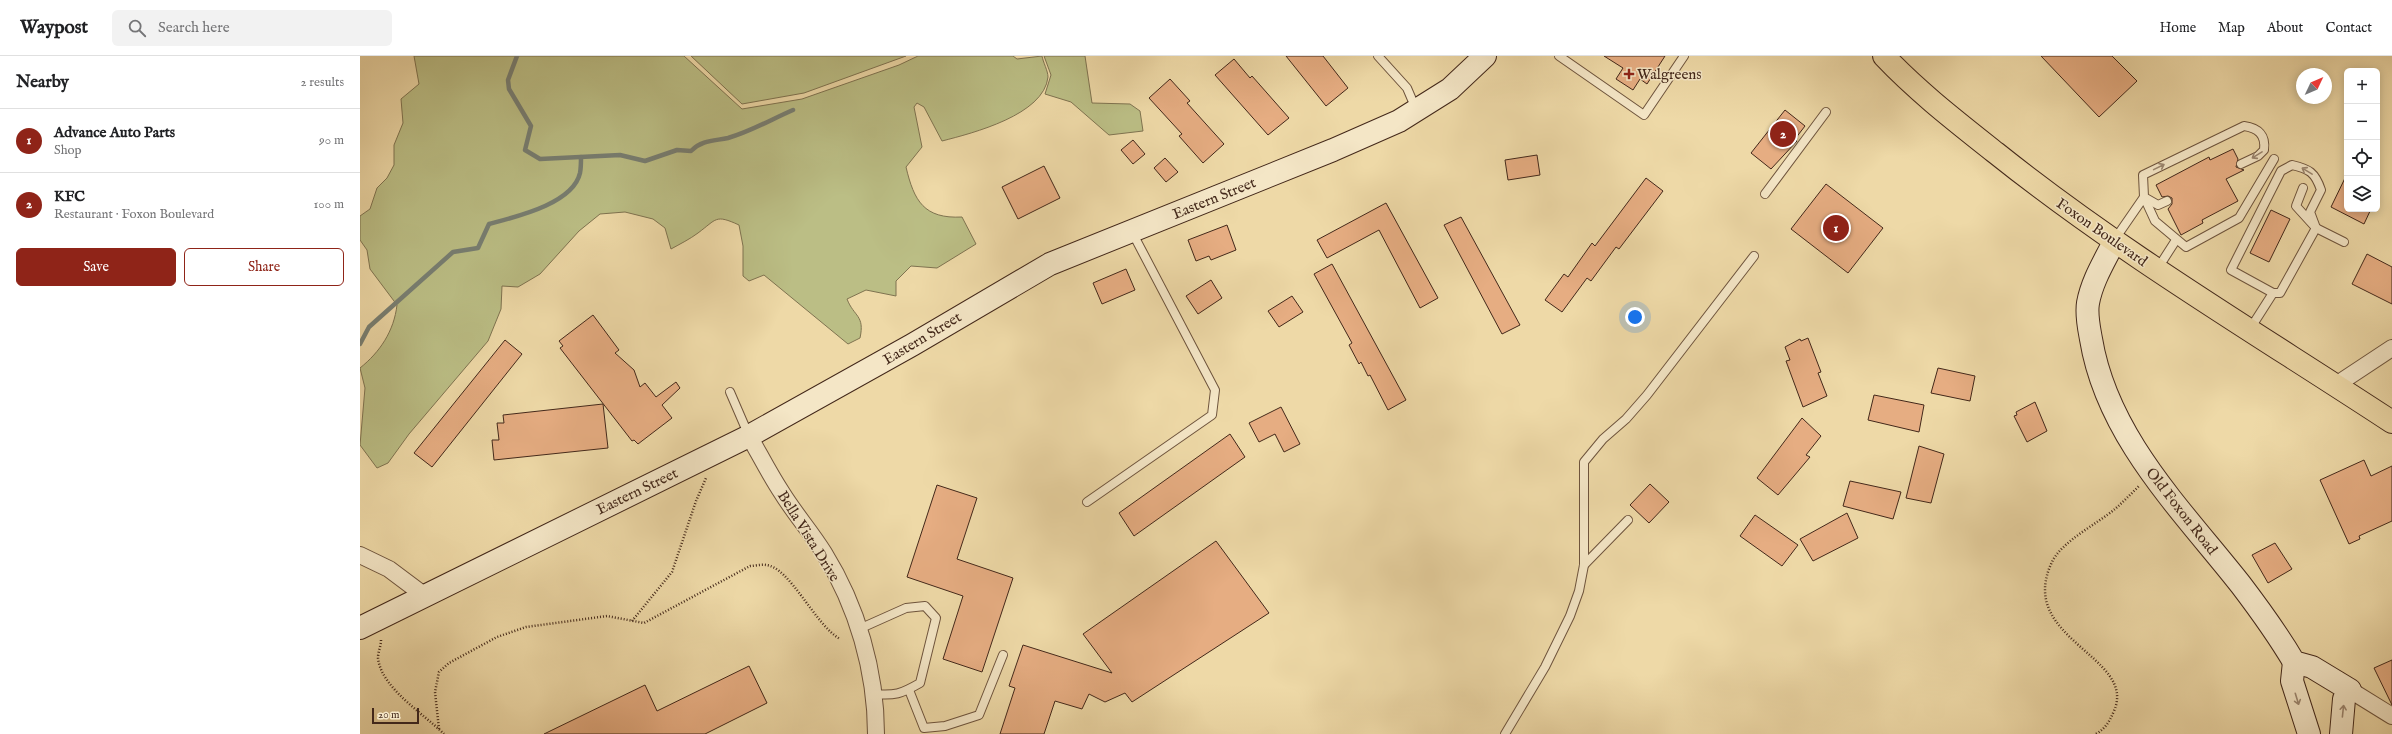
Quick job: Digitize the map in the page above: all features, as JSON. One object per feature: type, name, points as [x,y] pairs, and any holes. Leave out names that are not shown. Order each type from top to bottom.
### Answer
[{"type":"main road","name":"Foxon Boulevard","points":[[1884,56],[1934,104],[2043,190],[2114,242],[2392,422]]},
{"type":"street","name":"Eastern Street","points":[[360,628],[749,436],[912,345],[1050,264],[1333,150],[1418,111],[1450,89],[1485,56]]},
{"type":"street","name":"Old Foxon Road","points":[[2114,242],[2094,280],[2088,304],[2090,336],[2094,356],[2114,410],[2126,434],[2151,472],[2259,609],[2294,662]]},
{"type":"street","points":[[2336,385],[2392,348]]},
{"type":"street","name":"Bella Vista Drive","points":[[749,436],[783,495],[825,555],[846,596],[859,629],[870,669],[876,734]]},
{"type":"street","points":[[360,555],[389,569],[424,596]]},
{"type":"street","points":[[2310,734],[2292,682],[2294,662],[2312,667],[2392,716]]},
{"type":"street","points":[[2341,734],[2344,699],[2350,690]]},
{"type":"lane","points":[[1378,56],[1407,88],[1418,111]]},
{"type":"lane","points":[[1559,56],[1644,115],[1684,56]]},
{"type":"lane","points":[[1765,194],[1826,112]]},
{"type":"lane","points":[[2240,164],[2258,156],[2264,150],[2265,142],[2262,134],[2254,127],[2244,126],[2143,175],[2144,197],[2155,221],[2176,240],[2186,246],[2240,218],[2274,159]]},
{"type":"lane","points":[[2292,165],[2306,168],[2316,177],[2320,190],[2310,212],[2316,228],[2280,293],[2273,293],[2231,270],[2281,171],[2292,165]]},
{"type":"lane","points":[[2304,188],[2296,206],[2316,228],[2344,242]]},
{"type":"lane","points":[[2114,242],[2144,197]]},
{"type":"lane","points":[[2144,197],[2158,205],[2167,201]]},
{"type":"lane","points":[[1087,502],[1212,415],[1215,390],[1132,231]]},
{"type":"lane","points":[[2157,270],[2176,240]]},
{"type":"lane","points":[[1505,734],[1545,667],[1570,616],[1579,591],[1584,565],[1584,462],[1603,439],[1626,419],[1647,395],[1754,256]]},
{"type":"lane","points":[[2249,330],[2273,293]]},
{"type":"lane","points":[[730,392],[749,436]]},
{"type":"lane","points":[[1584,565],[1628,520]]},
{"type":"lane","points":[[859,629],[906,608],[926,606],[936,618],[920,683],[909,690],[892,696],[873,694]]},
{"type":"lane","points":[[909,690],[924,728],[945,726],[979,715],[1003,655]]},
{"type":"path","points":[[2103,734],[2117,704],[2115,681],[2101,665],[2066,636],[2050,611],[2044,589],[2053,561],[2066,545],[2115,509],[2151,472]]},
{"type":"path","points":[[632,621],[672,572],[706,478]]},
{"type":"path","points":[[439,729],[436,680],[439,672],[449,663],[497,637],[526,627],[608,616],[644,623],[750,566],[767,564],[781,572],[821,623],[840,639]]},
{"type":"path","points":[[381,640],[378,656],[381,669],[396,690],[444,734]]},
{"type":"path","points":[[2096,734],[2106,728]]},
{"type":"green space","points":[[414,56],[684,56],[742,109],[802,99],[899,65],[918,56],[1013,56],[1017,59],[1042,56],[1048,77],[1044,90],[1034,102],[1021,112],[988,127],[942,141],[924,107],[917,103],[914,107],[922,147],[906,167],[917,198],[923,206],[938,215],[962,217],[976,244],[937,268],[911,266],[896,281],[896,296],[866,290],[847,299],[860,320],[860,338],[848,344],[764,275],[749,281],[743,276],[743,246],[739,225],[720,219],[713,221],[692,237],[671,249],[665,228],[653,219],[625,212],[600,214],[579,231],[540,274],[518,287],[502,286],[501,309],[488,341],[409,434],[388,463],[377,468],[360,445],[365,388],[360,368],[374,355],[385,340],[393,324],[397,305],[370,269],[367,250],[360,240],[360,216],[370,209],[377,188],[387,178],[394,165],[394,145],[403,123],[401,99],[419,84]]},
{"type":"green space","points":[[691,56],[906,56],[804,93],[742,104]]},
{"type":"green space","points":[[1044,56],[1085,56],[1092,103],[1130,104],[1140,111],[1143,131],[1109,135],[1071,102],[1045,94],[1051,75]]},
{"type":"building","points":[[1286,56],[1323,56],[1348,88],[1326,106]]},
{"type":"building","name":"Walgreens","points":[[1604,56],[1665,56],[1647,84],[1640,79],[1633,90],[1616,79],[1623,68]]},
{"type":"building","points":[[2041,56],[2112,56],[2137,81],[2099,117]]},
{"type":"building","points":[[1234,59],[1250,78],[1252,76],[1289,118],[1268,135],[1215,75]]},
{"type":"building","points":[[1170,79],[1190,101],[1187,103],[1224,144],[1203,163],[1179,136],[1182,134],[1149,98]]},
{"type":"building","points":[[1785,110],[1805,126],[1795,139],[1797,141],[1771,169],[1751,153]]},
{"type":"building","points":[[1133,140],[1145,154],[1133,164],[1121,150]]},
{"type":"building","points":[[2233,149],[2238,159],[2236,167],[2244,170],[2226,179],[2238,201],[2202,220],[2203,223],[2181,235],[2168,209],[2172,204],[2172,198],[2168,196],[2162,197],[2156,185],[2209,157],[2210,160]]},
{"type":"building","points":[[1537,155],[1540,175],[1508,180],[1505,160]]},
{"type":"building","points":[[1165,158],[1178,172],[1166,182],[1154,168]]},
{"type":"building","points":[[1044,166],[1060,198],[1018,219],[1002,187]]},
{"type":"building","points":[[1646,178],[1663,191],[1619,249],[1616,247],[1591,281],[1587,278],[1562,312],[1545,300],[1564,274],[1568,277],[1592,243],[1595,246]]},
{"type":"building","points":[[2344,180],[2344,212],[2370,212],[2364,224],[2331,207]]},
{"type":"building","points":[[1826,184],[1883,228],[1848,273],[1791,229]]},
{"type":"building","points":[[1386,203],[1438,298],[1420,308],[1379,230],[1327,258],[1317,240]]},
{"type":"building","points":[[2271,210],[2290,219],[2269,262],[2250,253]]},
{"type":"building","points":[[1461,217],[1520,325],[1502,334],[1444,225]]},
{"type":"building","points":[[1227,225],[1236,250],[1211,260],[1209,256],[1196,261],[1188,240]]},
{"type":"building","points":[[2367,254],[2392,267],[2392,304],[2352,284]]},
{"type":"building","points":[[1332,264],[1406,400],[1388,410],[1370,375],[1368,376],[1361,362],[1359,364],[1349,345],[1352,343],[1314,274]]},
{"type":"building","points":[[1126,269],[1135,290],[1102,304],[1093,283]]},
{"type":"building","points":[[1211,280],[1222,298],[1198,314],[1186,296]]},
{"type":"building","points":[[1292,296],[1303,312],[1279,327],[1268,311]]},
{"type":"building","points":[[593,315],[619,350],[615,353],[634,370],[640,387],[645,383],[656,397],[676,382],[680,388],[662,405],[672,418],[638,444],[634,440],[632,441],[560,348],[563,346],[559,341]]},
{"type":"building","points":[[1808,338],[1821,372],[1818,373],[1827,396],[1803,407],[1786,361],[1790,360],[1785,347],[1800,339],[1801,341]]},
{"type":"building","points":[[505,340],[522,354],[432,467],[414,453]]},
{"type":"building","points":[[1938,368],[1975,376],[1970,401],[1931,393]]},
{"type":"building","points":[[1874,395],[1924,405],[1919,432],[1868,420]]},
{"type":"building","points":[[2035,402],[2047,431],[2027,442],[2014,416],[2017,415],[2016,412]]},
{"type":"building","points":[[603,404],[608,448],[494,460],[492,440],[499,440],[497,423],[504,423],[503,415]]},
{"type":"building","points":[[1281,407],[1300,444],[1284,452],[1275,434],[1259,442],[1249,423]]},
{"type":"building","points":[[1802,418],[1821,436],[1806,455],[1810,457],[1778,495],[1757,478]]},
{"type":"building","points":[[1230,434],[1245,457],[1134,536],[1119,513]]},
{"type":"building","points":[[1919,446],[1944,454],[1931,503],[1906,498]]},
{"type":"building","points":[[2364,460],[2371,476],[2392,466],[2392,521],[2359,536],[2360,539],[2349,544],[2320,480]]},
{"type":"building","points":[[1850,481],[1901,492],[1893,519],[1843,506]]},
{"type":"building","points":[[1650,484],[1669,502],[1649,523],[1630,505]]},
{"type":"building","points":[[937,485],[977,498],[957,559],[1013,578],[982,672],[943,659],[963,596],[907,577]]},
{"type":"building","points":[[1847,513],[1858,538],[1813,561],[1800,539]]},
{"type":"building","points":[[1755,515],[1798,545],[1782,566],[1740,536]]},
{"type":"building","points":[[1216,541],[1269,613],[1132,702],[1125,693],[1105,702],[1089,694],[1082,709],[1055,701],[1044,734],[1000,734],[1015,688],[1009,686],[1023,645],[1112,673],[1083,634]]},
{"type":"building","points":[[2275,543],[2292,569],[2268,583],[2252,555]]},
{"type":"building","points":[[2392,660],[2392,705],[2374,668]]},
{"type":"building","points":[[749,666],[767,703],[705,734],[544,734],[645,685],[657,711]]},
{"type":"waterway","points":[[517,56],[508,80],[509,89],[531,126],[525,150],[540,159],[620,155],[645,161],[677,150],[691,151],[695,147],[704,143],[728,138],[753,129],[793,110]]},
{"type":"waterway","points":[[360,344],[369,327],[453,252],[478,248],[489,224],[542,208],[566,193],[575,184],[580,173],[581,157]]},
{"type":"place","name":"Walgreens","points":[[1629,74]]},
{"type":"place","name":"KFC","points":[[1783,134]]},
{"type":"place","name":"Advance Auto Parts","points":[[1836,228]]}]
